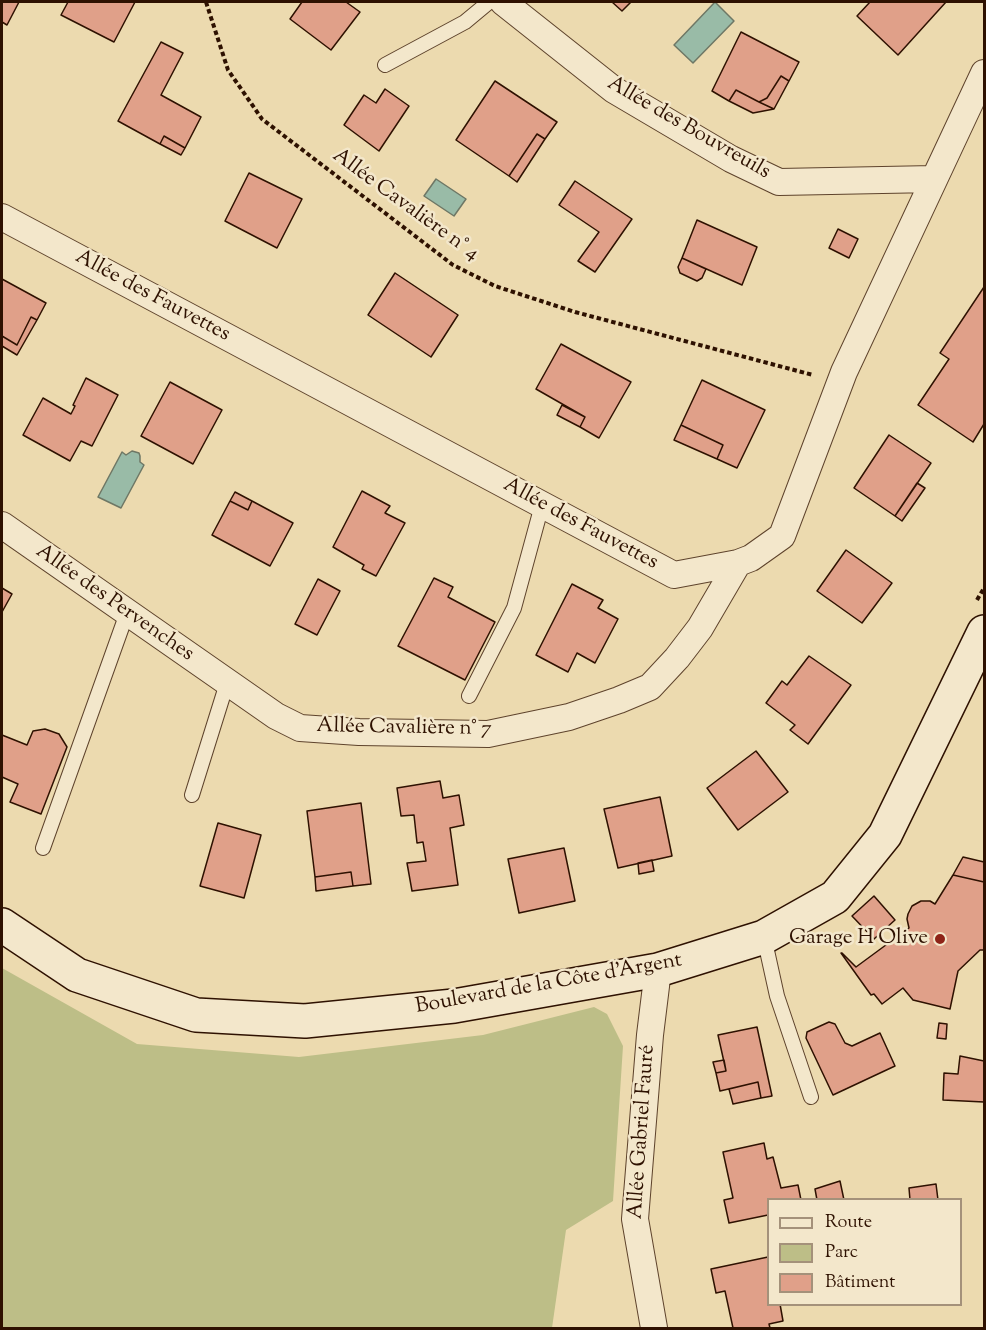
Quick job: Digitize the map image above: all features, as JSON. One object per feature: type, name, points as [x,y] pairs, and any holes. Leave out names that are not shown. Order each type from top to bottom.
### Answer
[{"type":"main road","name":"Boulevard de la Côte d'Argent","points":[[2,925],[77,975],[196,1016],[305,1021],[454,1006],[658,970],[764,937],[835,897],[885,835],[980,617]]},
{"type":"street","name":"Allée des Bouvreuils","points":[[503,2],[615,90],[731,159],[779,182],[934,180]]},
{"type":"street","name":"Allée des Fauvettes","points":[[2,217],[674,575],[738,563],[751,558],[782,536],[840,382],[984,73]]},
{"type":"street","name":"Allée des Pervenches","points":[[2,525],[227,683]]},
{"type":"street","name":"Allée Cavalière n° 7","points":[[227,683],[276,716],[300,728],[359,732],[488,734],[569,717],[650,687],[677,658],[700,628],[738,563]]},
{"type":"street","name":"Allée Gabriel Fauré","points":[[654,1329],[635,1219],[650,1035],[658,970]]},
{"type":"lane","points":[[385,64],[465,22],[489,2]]},
{"type":"lane","points":[[469,696],[514,608],[542,505]]},
{"type":"lane","points":[[43,848],[127,613]]},
{"type":"lane","points":[[192,795],[227,683]]},
{"type":"lane","points":[[764,937],[777,996],[811,1097]]},
{"type":"path","name":"Allée Cavalière n° 4","points":[[206,2],[228,70],[262,119],[453,266],[495,286],[575,312],[840,382]]},
{"type":"path","points":[[980,617],[984,588]]},
{"type":"green space","points":[[2,968],[137,1044],[299,1057],[483,1035],[594,1007],[607,1014],[623,1046],[613,1201],[566,1230],[552,1328],[2,1328]]},
{"type":"shaded area","points":[[715,2],[734,21],[693,63],[674,45]]},
{"type":"shaded area","points":[[436,179],[466,199],[454,216],[424,196]]},
{"type":"shaded area","points":[[132,451],[139,453],[140,462],[144,465],[121,508],[98,497],[122,452],[126,455]]},
{"type":"building","points":[[2,2],[19,2],[7,25],[2,22]]},
{"type":"building","points":[[68,2],[135,2],[114,42],[61,15]]},
{"type":"building","points":[[302,2],[346,2],[360,12],[331,50],[290,19]]},
{"type":"building","points":[[612,2],[631,2],[622,11]]},
{"type":"building","points":[[870,2],[946,2],[898,55],[857,16]]},
{"type":"building","points":[[741,32],[799,62],[789,81],[781,76],[767,98],[759,102],[736,90],[729,101],[712,91]]},
{"type":"building","points":[[161,42],[183,53],[161,95],[201,117],[185,148],[164,136],[160,144],[118,121]]},
{"type":"building","points":[[781,76],[789,81],[774,109],[759,102],[767,98]]},
{"type":"building","points":[[495,81],[557,122],[545,139],[537,134],[509,176],[456,140]]},
{"type":"building","points":[[385,89],[409,106],[379,151],[344,125],[364,95],[376,103]]},
{"type":"building","points":[[736,90],[774,109],[753,113],[729,101]]},
{"type":"building","points":[[537,134],[545,139],[517,182],[509,176]]},
{"type":"building","points":[[164,136],[185,148],[181,155],[160,144]]},
{"type":"building","points":[[249,173],[302,199],[277,248],[225,221]]},
{"type":"building","points":[[575,181],[632,219],[595,272],[578,261],[599,232],[559,205]]},
{"type":"building","points":[[697,220],[757,247],[742,285],[682,258]]},
{"type":"building","points":[[838,229],[858,239],[849,258],[829,248]]},
{"type":"building","points":[[682,258],[706,269],[702,278],[697,281],[680,273],[678,267]]},
{"type":"building","points":[[395,273],[458,315],[431,357],[368,315]]},
{"type":"building","points":[[2,279],[46,303],[37,320],[31,317],[17,345],[2,336]]},
{"type":"building","points":[[984,287],[984,424],[973,442],[918,405],[949,359],[940,353]]},
{"type":"building","points":[[31,317],[37,320],[17,355],[2,346],[2,336],[17,345]]},
{"type":"building","points":[[561,344],[631,382],[599,438],[580,427],[585,417],[536,389]]},
{"type":"building","points":[[86,378],[118,395],[92,446],[81,441],[70,461],[23,435],[43,398],[71,414]]},
{"type":"building","points":[[702,380],[765,410],[737,468],[717,459],[723,445],[681,425]]},
{"type":"building","points":[[170,382],[222,410],[193,464],[141,436]]},
{"type":"building","points":[[562,405],[585,417],[580,427],[557,415]]},
{"type":"building","points":[[681,425],[723,445],[717,459],[674,440]]},
{"type":"building","points":[[889,435],[931,463],[895,516],[854,488]]},
{"type":"building","points":[[917,483],[925,488],[902,521],[895,516]]},
{"type":"building","points":[[362,491],[390,506],[385,513],[405,523],[376,576],[362,569],[364,565],[333,547]]},
{"type":"building","points":[[235,492],[252,501],[248,510],[230,501]]},
{"type":"building","points":[[230,501],[248,510],[252,501],[293,523],[270,566],[212,535]]},
{"type":"building","points":[[846,550],[892,583],[862,623],[817,591]]},
{"type":"building","points":[[434,578],[453,587],[448,597],[495,622],[465,680],[398,646]]},
{"type":"building","points":[[318,579],[340,591],[317,635],[295,624]]},
{"type":"building","points":[[572,584],[603,600],[598,608],[618,619],[595,663],[577,653],[568,672],[536,655]]},
{"type":"building","points":[[2,588],[12,594],[2,612]]},
{"type":"building","points":[[809,656],[851,685],[808,744],[790,730],[795,725],[766,703],[782,681],[787,685]]},
{"type":"building","points":[[45,729],[59,734],[67,747],[41,814],[10,802],[18,784],[2,777],[2,735],[27,745],[33,731]]},
{"type":"building","points":[[756,751],[788,792],[738,830],[707,788]]},
{"type":"building","points":[[440,781],[443,798],[459,795],[464,825],[450,828],[458,885],[412,891],[407,863],[426,861],[423,842],[417,843],[414,815],[401,816],[397,788]]},
{"type":"building","points":[[660,797],[672,856],[618,868],[604,809]]},
{"type":"building","points":[[361,803],[371,884],[353,886],[351,872],[315,877],[307,811]]},
{"type":"building","points":[[218,823],[261,835],[244,898],[200,886]]},
{"type":"building","points":[[564,848],[575,901],[519,913],[508,859]]},
{"type":"building","points":[[963,857],[984,862],[984,882],[953,875]]},
{"type":"building","points":[[652,860],[654,871],[639,874],[638,863]]},
{"type":"building","points":[[351,872],[353,886],[316,891],[315,877]]},
{"type":"building","name":"Garage H Olive","points":[[953,875],[984,882],[984,950],[980,950],[958,971],[950,1009],[913,1000],[903,988],[882,1004],[874,994],[871,995],[841,953],[856,967],[909,928],[907,919],[912,906],[921,901],[930,901],[935,904]]},
{"type":"building","points":[[874,896],[895,920],[874,939],[852,916]]},
{"type":"building","points":[[829,1022],[835,1024],[845,1043],[852,1046],[880,1033],[895,1066],[833,1095],[806,1038],[807,1032]]},
{"type":"building","points":[[939,1023],[947,1024],[946,1039],[937,1038]]},
{"type":"building","points":[[757,1027],[772,1096],[761,1098],[758,1082],[720,1091],[716,1073],[726,1071],[718,1035]]},
{"type":"building","points":[[960,1056],[984,1061],[984,1102],[943,1100],[944,1073],[958,1074]]},
{"type":"building","points":[[724,1060],[726,1071],[716,1073],[713,1062]]},
{"type":"building","points":[[758,1082],[761,1098],[733,1104],[729,1089]]},
{"type":"building","points":[[764,1143],[767,1159],[773,1157],[781,1188],[798,1185],[801,1198],[767,1198],[767,1215],[729,1223],[724,1200],[733,1198],[723,1152]]},
{"type":"building","points":[[840,1181],[844,1198],[817,1198],[815,1189]]},
{"type":"building","points":[[936,1184],[938,1198],[910,1198],[909,1188]]},
{"type":"building","points":[[767,1257],[767,1306],[780,1306],[783,1321],[769,1324],[770,1328],[733,1328],[725,1291],[716,1293],[711,1269]]},
{"type":"place","name":"Garage H Olive","points":[[940,939]]}]
